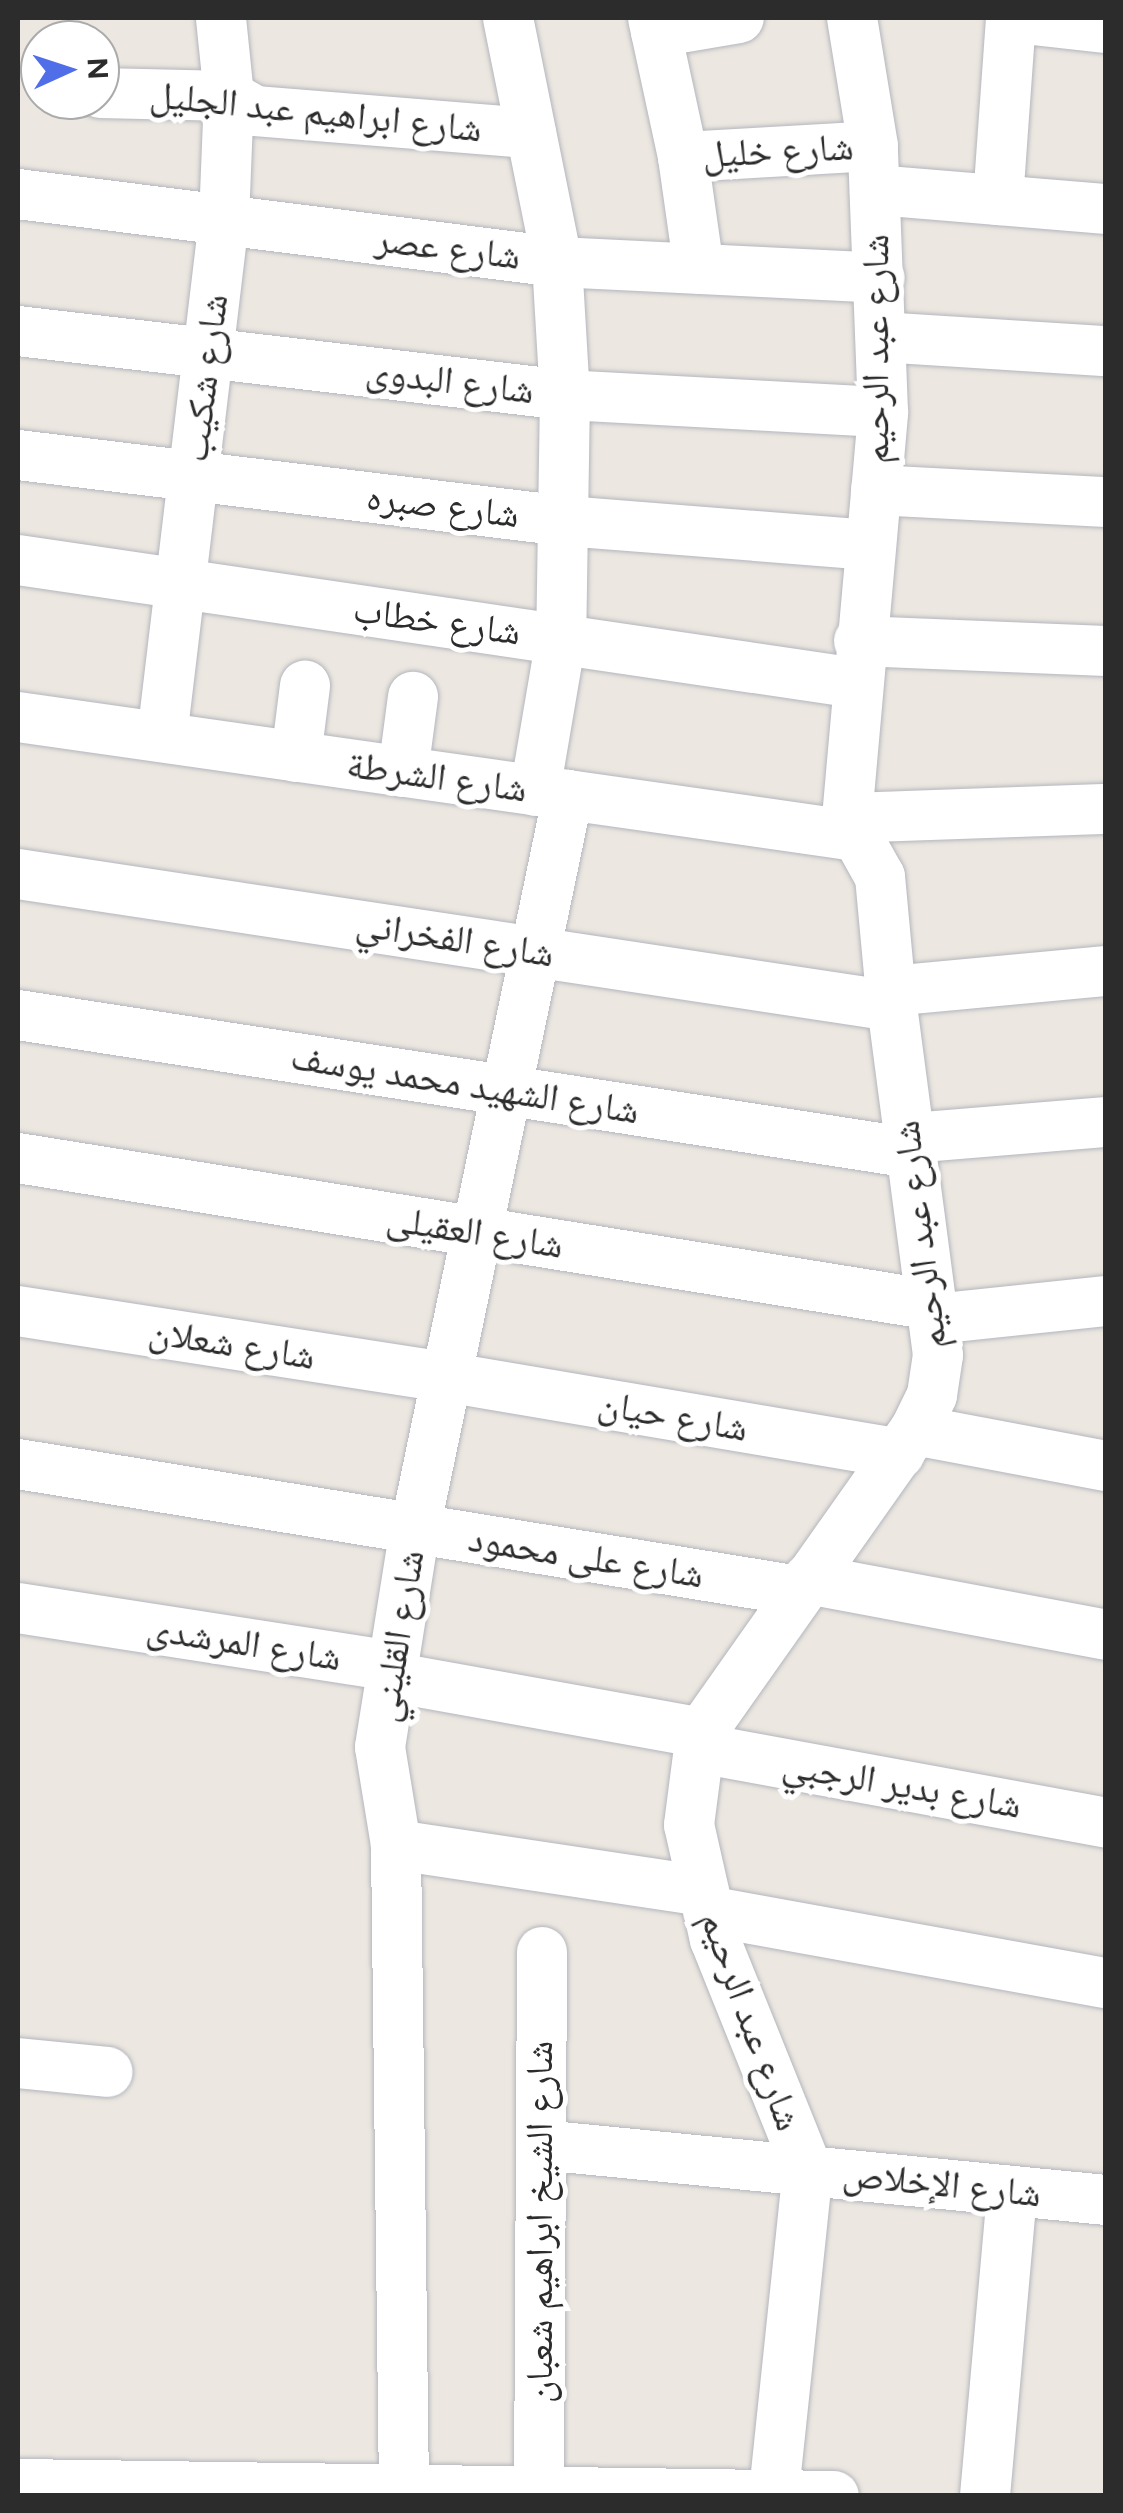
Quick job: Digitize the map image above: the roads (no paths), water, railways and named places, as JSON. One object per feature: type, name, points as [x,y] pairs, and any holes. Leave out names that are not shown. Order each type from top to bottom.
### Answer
[{"type":"street","name":"شارع شكيب","points":[[162,737],[224,220],[229,96],[221,18]]},
{"type":"street","name":"شارع القليني","points":[[404,2491],[396,1845],[380,1747],[415,1529],[534,952],[551,793],[561,640],[565,395],[557,262],[508,18]]},
{"type":"street","points":[[699,269],[684,156],[654,25],[739,18]]},
{"type":"street","name":"شارع عبد الرحيم","points":[[774,2492],[808,2171],[715,1940],[689,1825],[700,1740],[804,1585],[908,1442],[932,1395],[938,1355],[891,998],[880,877],[851,827],[858,662],[884,412],[874,168],[852,18]]},
{"type":"street","points":[[998,200],[1013,18],[1106,28]]},
{"type":"street","name":"شارع ابراهيم عبد الجليل","points":[[120,93],[229,96],[255,111],[531,134]]},
{"type":"street","name":"شارع خليل","points":[[684,156],[874,168],[998,200],[1106,209]]},
{"type":"street","name":"شارع عصر","points":[[18,194],[557,262],[880,278]]},
{"type":"street","name":"شارع البدوى","points":[[18,332],[565,395],[884,412]]},
{"type":"street","points":[[882,337],[1106,351]]},
{"type":"street","name":"شارع صبره","points":[[18,455],[565,521],[870,544]]},
{"type":"street","points":[[876,490],[1106,502]]},
{"type":"street","name":"شارع خطاب","points":[[18,560],[561,640],[858,662],[1106,651]]},
{"type":"street","points":[[296,757],[306,686]]},
{"type":"street","points":[[402,772],[413,697]]},
{"type":"street","name":"شارع الشرطة","points":[[18,717],[551,793],[851,827],[1106,809]]},
{"type":"street","name":"شارع الفخراني","points":[[18,874],[534,952],[891,998],[1106,972]]},
{"type":"street","name":"شارع الشهيد محمد يوسف","points":[[18,1015],[506,1090],[911,1146],[1106,1122]]},
{"type":"street","name":"شارع العقيلى","points":[[18,1158],[477,1232],[934,1312],[1106,1301]]},
{"type":"street","name":"شارع شعلان","points":[[18,1311],[446,1377]]},
{"type":"street","name":"شارع حيان","points":[[446,1377],[1106,1466]]},
{"type":"street","name":"شارع على محمود","points":[[18,1464],[1106,1635]]},
{"type":"street","name":"شارع المرشدى","points":[[18,1608],[375,1663],[391,1677],[700,1740]]},
{"type":"street","name":"شارع بدير الرجبي","points":[[700,1740],[1106,1823]]},
{"type":"street","points":[[396,1845],[706,1901],[1106,1983]]},
{"type":"street","name":"شارع الشيخ ابراهيم شعبان","points":[[539,2493],[542,1952]]},
{"type":"street","points":[[18,2063],[108,2072]]},
{"type":"street","name":"شارع الإخلاص","points":[[540,2145],[1106,2200]]},
{"type":"street","points":[[984,2496],[1012,2191]]},
{"type":"street","points":[[18,2484],[539,2493],[774,2492],[834,2496]]}]
